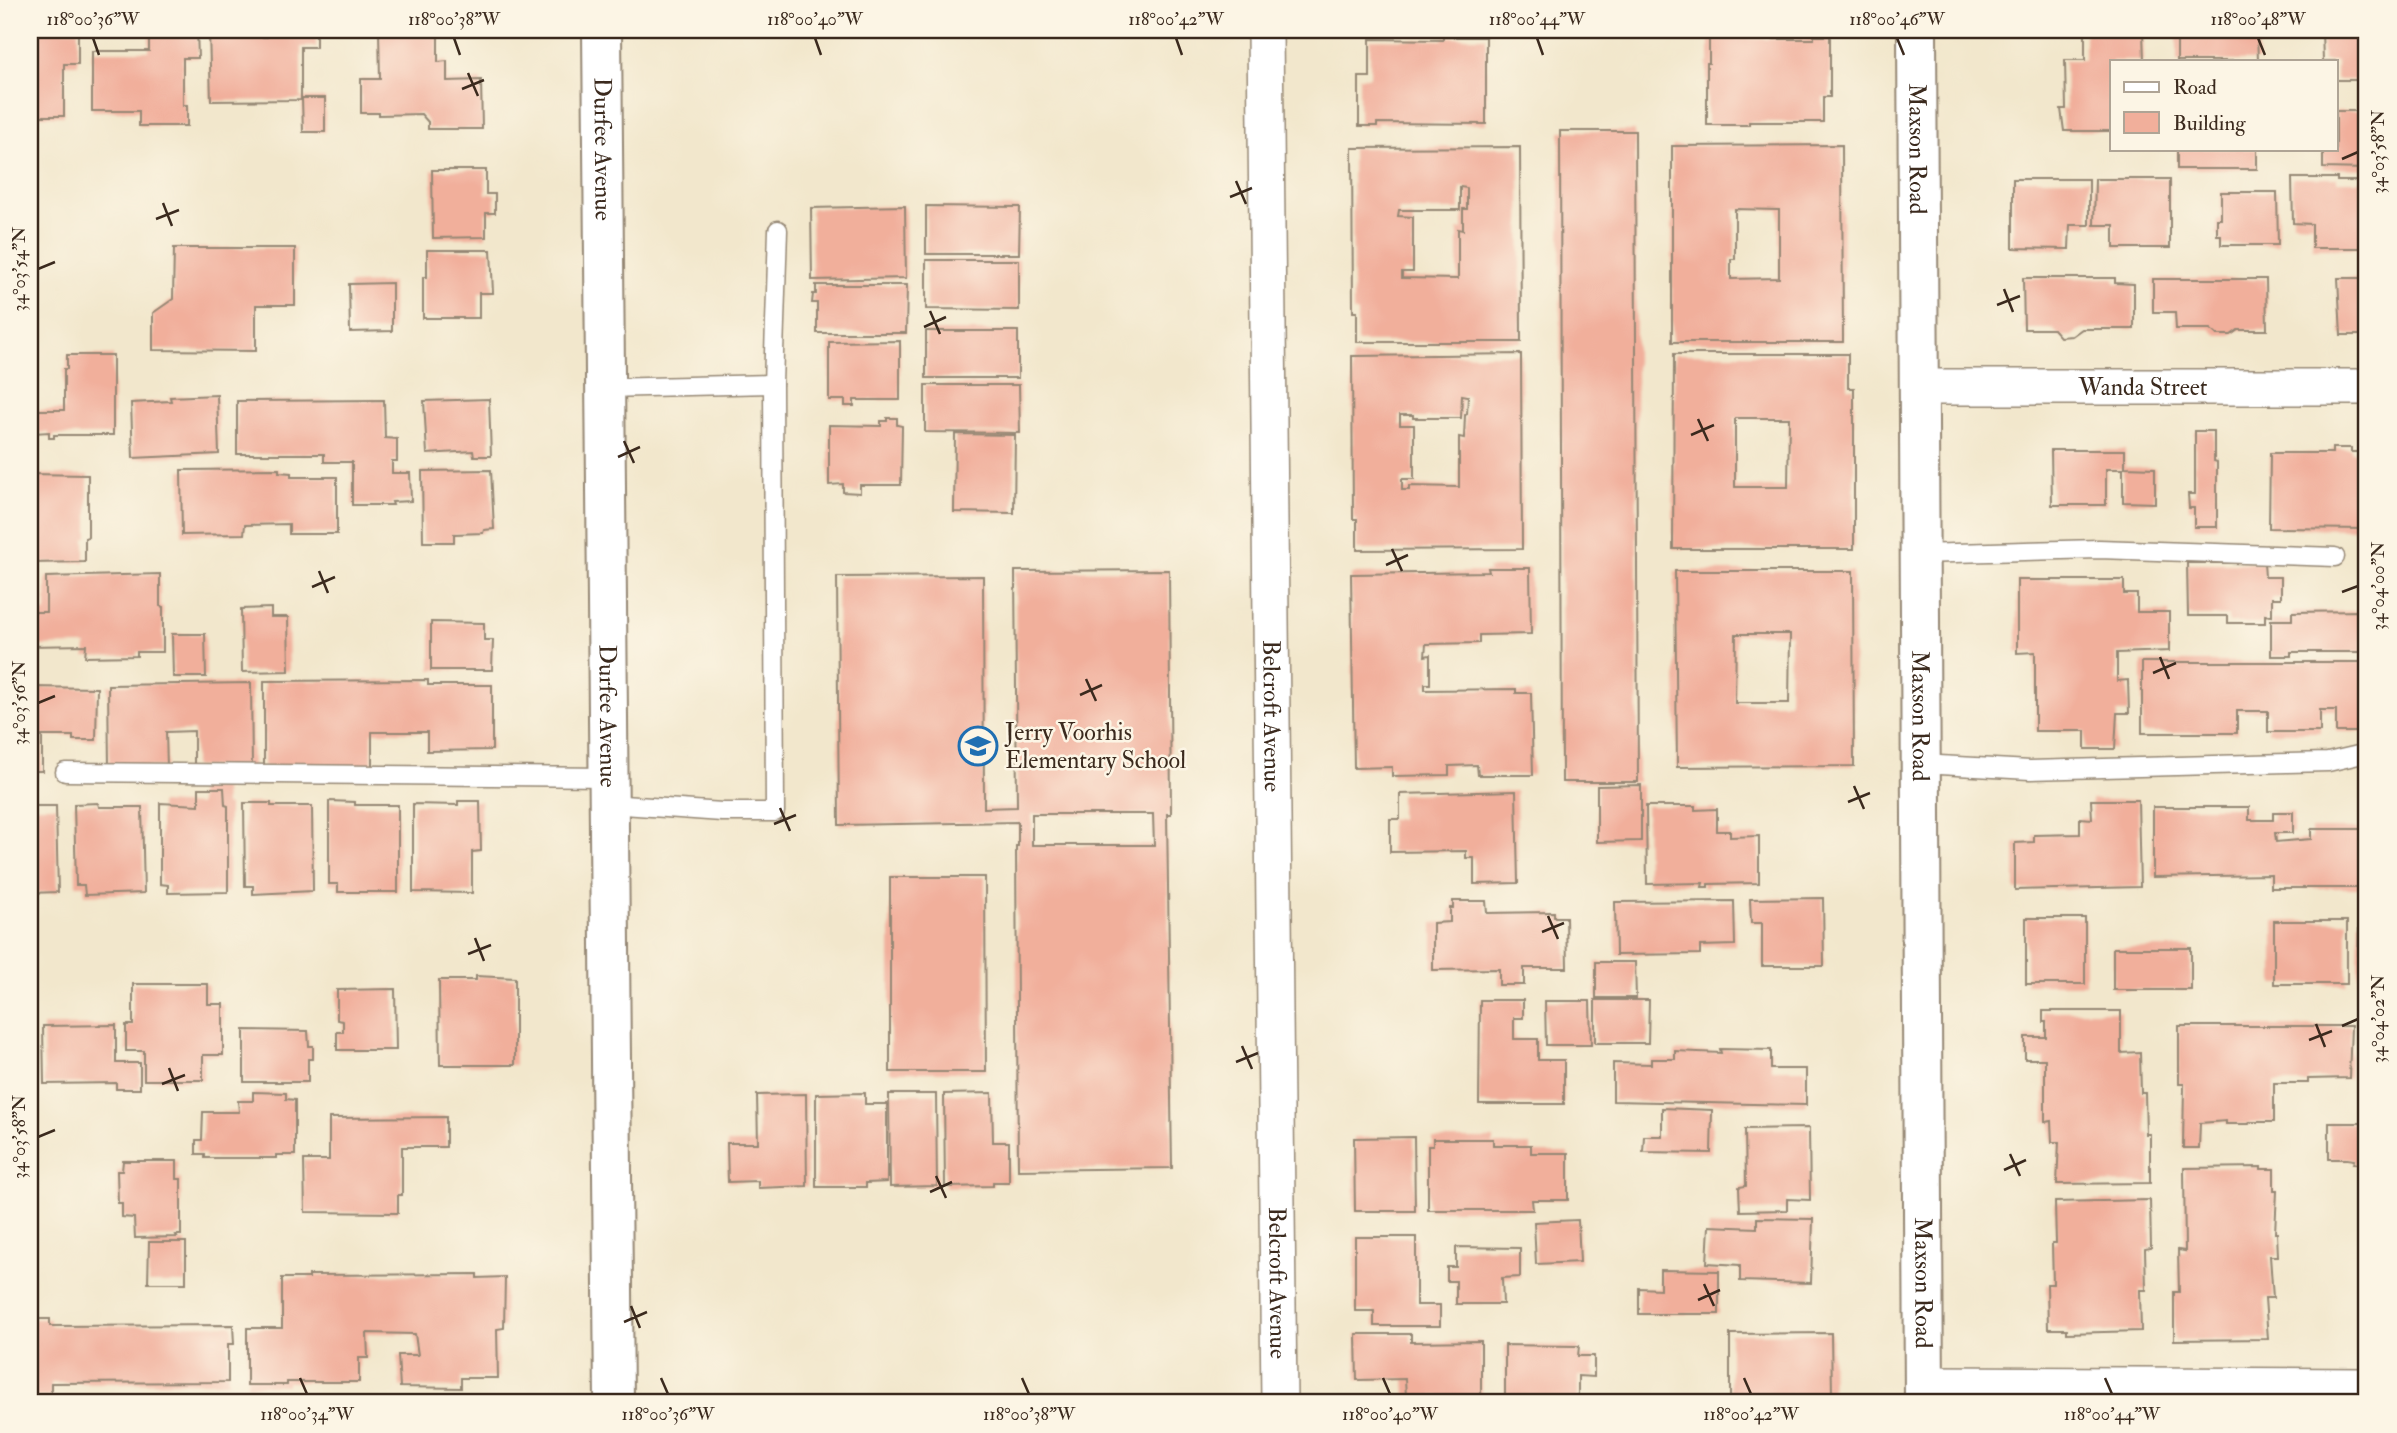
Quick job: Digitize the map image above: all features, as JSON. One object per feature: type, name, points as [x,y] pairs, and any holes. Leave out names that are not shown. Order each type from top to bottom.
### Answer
[{"type":"street","name":"Durfee Avenue","points":[[602,30],[614,1403]]},
{"type":"street","name":"Belcroft Avenue","points":[[1265,30],[1279,1403]]},
{"type":"street","name":"Maxson Road","points":[[1917,30],[1924,1394]]},
{"type":"street","name":"Wanda Street","points":[[1919,387],[2367,387]]},
{"type":"street","points":[[1924,1394],[2367,1386]]},
{"type":"lane","points":[[65,772],[609,790],[722,812],[775,812],[774,384],[778,230]]},
{"type":"lane","points":[[605,388],[774,384]]},
{"type":"lane","points":[[1920,554],[2099,549],[2335,557]]},
{"type":"lane","points":[[1921,764],[2030,770],[2328,762],[2367,753]]},
{"type":"building","points":[[30,30],[78,30],[78,64],[64,64],[64,116],[30,116]]},
{"type":"building","points":[[149,30],[197,30],[198,58],[183,58],[183,105],[187,105],[187,126],[139,126],[139,111],[92,111],[92,51],[149,51]]},
{"type":"building","points":[[209,30],[259,30],[258,37],[267,37],[267,30],[316,30],[316,47],[301,47],[301,100],[211,101]]},
{"type":"building","points":[[379,30],[438,30],[438,62],[447,61],[447,81],[481,80],[482,129],[428,129],[428,122],[421,114],[361,113],[361,79],[380,79]]},
{"type":"building","points":[[2177,30],[2257,30],[2258,60],[2177,60]]},
{"type":"building","points":[[2322,30],[2367,30],[2367,80],[2338,80],[2338,60],[2323,60]]},
{"type":"building","points":[[2143,32],[2144,60],[2110,60],[2110,131],[2064,131],[2061,109],[2066,109],[2065,60],[2085,60],[2085,33]]},
{"type":"building","points":[[1814,36],[1830,36],[1830,97],[1823,97],[1823,122],[1707,125],[1709,39],[1814,39]]},
{"type":"building","points":[[1443,37],[1486,37],[1486,124],[1377,123],[1377,126],[1359,126],[1359,77],[1370,77],[1370,39],[1443,40]]},
{"type":"building","points":[[302,98],[325,98],[325,132],[303,132]]},
{"type":"building","points":[[2338,111],[2367,111],[2367,169],[2323,168],[2323,150],[2338,150]]},
{"type":"building","points":[[1560,131],[1635,131],[1638,782],[1562,782]]},
{"type":"building","points":[[1842,145],[1843,342],[1672,342],[1672,146]],"holes":[[[1735,209],[1779,210],[1779,278],[1731,279],[1731,259],[1735,259]]]},
{"type":"building","points":[[1520,147],[1521,342],[1357,342],[1357,312],[1353,312],[1352,148]],"holes":[[[1460,187],[1467,188],[1463,230],[1458,229],[1458,279],[1402,278],[1402,272],[1413,272],[1413,217],[1398,216],[1399,210],[1460,210]]]},
{"type":"building","points":[[2177,150],[2257,150],[2257,169],[2177,169]]},
{"type":"building","points":[[432,170],[486,170],[486,194],[495,194],[495,213],[486,213],[486,237],[433,238]]},
{"type":"building","points":[[2292,178],[2367,181],[2367,248],[2312,248],[2312,224],[2293,223]]},
{"type":"building","points":[[2013,179],[2089,179],[2089,225],[2070,225],[2069,249],[2013,248]]},
{"type":"building","points":[[2095,179],[2170,179],[2170,248],[2114,248],[2114,225],[2094,225]]},
{"type":"building","points":[[2221,192],[2277,192],[2278,245],[2221,245],[2221,235],[2217,235],[2217,219],[2221,219]]},
{"type":"building","points":[[905,206],[906,278],[812,280],[811,208]]},
{"type":"building","points":[[926,206],[1020,207],[1019,254],[926,254]]},
{"type":"building","points":[[174,248],[295,248],[295,305],[256,305],[256,351],[153,350],[153,313],[173,299]]},
{"type":"building","points":[[427,250],[491,250],[493,293],[479,293],[479,318],[423,318],[423,277],[427,277]]},
{"type":"building","points":[[926,260],[1019,260],[1019,310],[926,309]]},
{"type":"building","points":[[2023,278],[2115,278],[2115,283],[2134,284],[2134,329],[2082,329],[2072,336],[2060,337],[2053,329],[2024,329]]},
{"type":"building","points":[[2338,278],[2367,278],[2367,335],[2341,335]]},
{"type":"building","points":[[2153,279],[2266,279],[2267,330],[2238,330],[2231,335],[2217,335],[2210,329],[2176,329],[2175,312],[2153,312]]},
{"type":"building","points":[[392,283],[392,331],[350,332],[349,284]]},
{"type":"building","points":[[816,285],[907,285],[906,333],[817,333],[817,303],[812,303]]},
{"type":"building","points":[[926,331],[1018,331],[1018,378],[926,378]]},
{"type":"building","points":[[900,341],[900,400],[854,400],[854,406],[845,406],[845,400],[829,400],[829,342]]},
{"type":"building","points":[[1521,354],[1522,549],[1357,550],[1357,519],[1353,519],[1352,356]],"holes":[[[1462,395],[1468,396],[1464,438],[1459,437],[1459,487],[1409,486],[1409,490],[1402,490],[1402,479],[1414,479],[1414,425],[1400,425],[1400,415],[1413,415],[1413,418],[1461,418]]]},
{"type":"building","points":[[1674,354],[1848,354],[1848,388],[1854,388],[1854,549],[1673,549]],"holes":[[[1735,418],[1789,418],[1788,487],[1735,487]]]},
{"type":"building","points":[[67,355],[113,355],[113,435],[54,435],[54,438],[49,438],[49,432],[34,433],[33,410],[64,410],[64,369],[67,369]]},
{"type":"building","points":[[925,385],[1019,385],[1020,433],[925,432]]},
{"type":"building","points":[[217,395],[219,454],[133,458],[131,403],[171,401],[170,397]]},
{"type":"building","points":[[489,399],[491,456],[474,456],[473,451],[427,454],[424,401]]},
{"type":"building","points":[[384,400],[385,438],[397,439],[397,461],[392,461],[392,473],[410,473],[411,501],[392,502],[393,505],[352,505],[352,462],[324,462],[324,454],[237,454],[237,401]]},
{"type":"building","points":[[887,418],[897,418],[897,425],[902,426],[901,485],[860,485],[860,493],[843,492],[843,484],[829,485],[829,425],[881,426],[881,421],[887,421]]},
{"type":"building","points":[[2195,431],[2214,431],[2217,527],[2194,527],[2194,508],[2189,508],[2188,494],[2195,494]]},
{"type":"building","points":[[955,434],[1015,435],[1014,513],[954,512]]},
{"type":"building","points":[[2332,448],[2351,448],[2351,452],[2367,452],[2367,529],[2269,528],[2270,453],[2332,453]]},
{"type":"building","points":[[2051,450],[2125,450],[2125,467],[2155,468],[2155,503],[2123,502],[2123,469],[2106,469],[2106,505],[2052,505]]},
{"type":"building","points":[[279,469],[279,472],[291,473],[291,477],[337,477],[337,534],[289,534],[289,524],[245,525],[244,534],[182,535],[181,470]]},
{"type":"building","points":[[491,470],[494,529],[484,530],[483,533],[454,534],[454,542],[423,542],[422,471]]},
{"type":"building","points":[[30,474],[88,475],[88,537],[85,538],[85,562],[30,563]]},
{"type":"building","points":[[2187,563],[2264,563],[2265,577],[2281,577],[2281,598],[2272,598],[2272,616],[2265,615],[2265,623],[2228,623],[2228,616],[2188,616]]},
{"type":"building","points":[[1488,568],[1530,568],[1531,634],[1479,635],[1479,643],[1426,644],[1425,656],[1430,655],[1430,684],[1425,684],[1425,690],[1516,689],[1516,693],[1531,693],[1533,775],[1478,775],[1477,765],[1449,766],[1449,775],[1392,776],[1392,767],[1354,768],[1351,574],[1489,572]]},
{"type":"building","points":[[1169,570],[1171,814],[1167,814],[1172,1168],[1018,1170],[1018,822],[839,825],[837,577],[983,576],[984,808],[1017,807],[1015,571]],"holes":[[[1032,814],[1153,814],[1154,845],[1032,845]]]},
{"type":"building","points":[[1675,571],[1853,571],[1854,766],[1677,767]],"holes":[[[1736,634],[1790,634],[1789,703],[1735,703]]]},
{"type":"building","points":[[160,574],[163,652],[137,652],[137,656],[85,657],[86,645],[30,646],[30,612],[46,612],[46,577]]},
{"type":"building","points":[[2017,580],[2124,580],[2124,594],[2137,594],[2137,612],[2169,612],[2169,651],[2117,653],[2117,681],[2128,680],[2129,713],[2117,713],[2115,749],[2085,749],[2085,731],[2035,731],[2035,652],[2017,653]]},
{"type":"building","points":[[271,608],[271,617],[288,617],[289,671],[242,672],[241,609]]},
{"type":"building","points":[[2362,611],[2362,652],[2291,652],[2291,656],[2271,656],[2271,620],[2292,620],[2292,612]]},
{"type":"building","points":[[431,622],[484,623],[484,640],[493,640],[492,670],[431,670]]},
{"type":"building","points":[[172,634],[205,634],[206,677],[173,677]]},
{"type":"building","points":[[2142,662],[2367,662],[2367,732],[2336,732],[2336,710],[2320,710],[2320,732],[2268,732],[2268,711],[2237,711],[2237,733],[2142,733]]},
{"type":"building","points":[[428,680],[428,685],[492,685],[492,750],[427,751],[427,732],[372,732],[372,767],[264,767],[264,681]]},
{"type":"building","points":[[251,683],[252,767],[194,767],[194,731],[166,732],[167,767],[109,767],[108,685]]},
{"type":"building","points":[[31,687],[97,688],[96,740],[73,740],[73,736],[42,736],[42,771],[30,771]]},
{"type":"building","points":[[1641,785],[1641,841],[1597,842],[1597,786]]},
{"type":"building","points":[[199,788],[224,788],[225,805],[228,806],[228,892],[168,893],[168,885],[160,884],[160,803],[199,805]]},
{"type":"building","points":[[1516,791],[1518,883],[1474,884],[1474,858],[1466,858],[1466,851],[1390,852],[1390,819],[1400,819],[1400,794]]},
{"type":"building","points":[[2091,800],[2138,800],[2140,887],[2015,890],[2015,843],[2034,842],[2034,835],[2080,834],[2080,818],[2092,819]]},
{"type":"building","points":[[329,801],[355,802],[355,805],[398,805],[398,892],[338,892],[338,884],[329,884]]},
{"type":"building","points":[[458,801],[480,801],[481,851],[472,852],[472,893],[413,892],[413,804],[458,805]]},
{"type":"building","points":[[98,803],[99,807],[142,807],[144,893],[85,895],[84,885],[76,885],[74,804]]},
{"type":"building","points":[[244,803],[312,806],[313,891],[253,894],[253,886],[245,886]]},
{"type":"building","points":[[30,806],[56,806],[58,892],[30,893]]},
{"type":"building","points":[[1646,806],[1717,809],[1717,831],[1730,831],[1730,837],[1759,836],[1759,883],[1708,884],[1708,887],[1702,887],[1703,883],[1647,884]]},
{"type":"building","points":[[2153,807],[2249,807],[2249,820],[2273,820],[2273,812],[2293,812],[2293,833],[2275,833],[2276,842],[2311,839],[2311,829],[2367,829],[2367,888],[2271,888],[2271,875],[2153,877]]},
{"type":"building","points":[[890,877],[985,877],[986,1072],[890,1072]]},
{"type":"building","points":[[1823,898],[1824,966],[1762,966],[1762,923],[1751,923],[1750,899]]},
{"type":"building","points":[[1453,901],[1486,901],[1487,913],[1554,912],[1554,917],[1566,917],[1567,968],[1524,968],[1524,985],[1499,985],[1499,969],[1433,970],[1433,923],[1450,922]]},
{"type":"building","points":[[1734,901],[1735,945],[1700,946],[1700,954],[1616,955],[1615,902]]},
{"type":"building","points":[[2026,918],[2085,918],[2085,984],[2026,984]]},
{"type":"building","points":[[2274,921],[2347,921],[2347,984],[2274,984]]},
{"type":"building","points":[[2359,921],[2367,921],[2367,983],[2358,983]]},
{"type":"building","points":[[2113,948],[2191,948],[2191,990],[2113,990]]},
{"type":"building","points":[[1596,962],[1635,962],[1636,998],[1596,998]]},
{"type":"building","points":[[476,976],[515,978],[515,1065],[440,1065],[439,980],[476,980]]},
{"type":"building","points":[[133,984],[208,984],[208,1004],[223,1004],[223,1055],[203,1055],[203,1080],[144,1080],[144,1051],[126,1051],[126,1025],[133,1025]]},
{"type":"building","points":[[395,989],[396,1050],[337,1050],[337,1032],[343,1032],[343,1021],[337,1020],[337,990]]},
{"type":"building","points":[[1480,1000],[1523,1000],[1523,1018],[1514,1018],[1514,1039],[1538,1039],[1538,1060],[1564,1060],[1564,1104],[1479,1104]]},
{"type":"building","points":[[1595,1000],[1649,1000],[1648,1043],[1595,1043]]},
{"type":"building","points":[[1545,1001],[1590,1001],[1591,1045],[1546,1045]]},
{"type":"building","points":[[2043,1011],[2121,1011],[2121,1053],[2140,1052],[2146,1134],[2150,1134],[2150,1183],[2057,1184],[2059,1142],[2052,1142],[2051,1121],[2045,1122],[2045,1059],[2025,1059],[2025,1037],[2046,1037]]},
{"type":"building","points":[[116,1025],[116,1063],[140,1063],[140,1089],[116,1089],[116,1083],[44,1084],[43,1026]]},
{"type":"building","points":[[32,1026],[33,1083],[30,1083]]},
{"type":"building","points":[[2179,1026],[2351,1026],[2349,1078],[2308,1079],[2308,1083],[2274,1083],[2274,1122],[2200,1123],[2199,1148],[2183,1148],[2184,1084],[2179,1084]]},
{"type":"building","points":[[244,1030],[308,1031],[309,1046],[313,1046],[313,1059],[308,1059],[308,1082],[244,1082]]},
{"type":"building","points":[[1720,1049],[1771,1050],[1771,1069],[1806,1069],[1806,1105],[1613,1101],[1613,1063],[1651,1064],[1651,1059],[1675,1059],[1675,1051],[1721,1053]]},
{"type":"building","points":[[253,1092],[286,1093],[286,1099],[295,1100],[295,1155],[276,1155],[276,1158],[205,1158],[205,1154],[196,1154],[196,1140],[202,1140],[203,1112],[239,1112],[238,1101],[253,1101]]},
{"type":"building","points":[[865,1093],[865,1104],[887,1104],[887,1182],[866,1183],[866,1187],[816,1187],[816,1094]]},
{"type":"building","points":[[992,1093],[993,1142],[1009,1142],[1009,1182],[993,1182],[993,1186],[945,1187],[944,1094]]},
{"type":"building","points":[[806,1094],[807,1186],[758,1188],[758,1181],[728,1182],[727,1143],[758,1143],[757,1095]]},
{"type":"building","points":[[889,1094],[936,1094],[937,1186],[890,1187]]},
{"type":"building","points":[[30,1095],[36,1095],[36,1124],[30,1125]]},
{"type":"building","points":[[1662,1108],[1712,1110],[1711,1153],[1643,1152],[1644,1136],[1662,1136]]},
{"type":"building","points":[[446,1117],[446,1147],[402,1147],[402,1195],[398,1195],[398,1213],[305,1212],[304,1160],[329,1160],[329,1118]]},
{"type":"building","points":[[2329,1123],[2367,1123],[2366,1163],[2353,1164],[2354,1160],[2329,1159]]},
{"type":"building","points":[[1809,1128],[1810,1200],[1787,1199],[1787,1210],[1740,1211],[1739,1187],[1746,1186],[1745,1129]]},
{"type":"building","points":[[1414,1137],[1415,1211],[1355,1211],[1354,1138]]},
{"type":"building","points":[[1433,1139],[1493,1139],[1493,1145],[1531,1145],[1531,1153],[1568,1153],[1568,1200],[1532,1200],[1533,1210],[1428,1210],[1428,1146],[1433,1146]]},
{"type":"building","points":[[123,1161],[177,1161],[177,1179],[181,1179],[181,1235],[135,1238],[134,1218],[122,1217],[122,1203],[118,1203],[117,1171],[122,1171]]},
{"type":"building","points":[[2184,1168],[2274,1169],[2274,1191],[2277,1191],[2275,1233],[2278,1256],[2270,1256],[2273,1298],[2265,1298],[2268,1339],[2174,1340],[2174,1292],[2179,1292],[2178,1250],[2185,1251]]},
{"type":"building","points":[[2150,1200],[2151,1248],[2145,1249],[2146,1290],[2140,1290],[2141,1331],[2067,1333],[2067,1329],[2048,1329],[2047,1284],[2053,1284],[2055,1202]]},
{"type":"building","points":[[1757,1218],[1813,1219],[1811,1283],[1740,1281],[1740,1265],[1707,1263],[1709,1226],[1757,1228]]},
{"type":"building","points":[[1578,1220],[1580,1262],[1536,1264],[1534,1222]]},
{"type":"building","points":[[2362,1222],[2367,1222],[2367,1323],[2363,1323]]},
{"type":"building","points":[[1355,1237],[1416,1237],[1416,1305],[1440,1305],[1440,1326],[1374,1326],[1374,1311],[1355,1311]]},
{"type":"building","points":[[149,1242],[186,1242],[186,1283],[148,1283]]},
{"type":"building","points":[[1456,1247],[1520,1248],[1520,1277],[1502,1278],[1503,1304],[1456,1304],[1456,1281],[1447,1281],[1447,1267],[1456,1267]]},
{"type":"building","points":[[1660,1270],[1719,1271],[1719,1314],[1639,1314],[1639,1288],[1660,1289]]},
{"type":"building","points":[[477,1274],[477,1278],[505,1277],[504,1328],[497,1329],[498,1378],[461,1378],[461,1388],[400,1387],[398,1355],[418,1355],[415,1334],[367,1333],[368,1358],[359,1358],[359,1382],[247,1385],[247,1328],[282,1328],[282,1278],[309,1278],[309,1275]]},
{"type":"building","points":[[30,1319],[50,1319],[50,1326],[233,1325],[234,1344],[228,1344],[228,1382],[51,1383],[51,1397],[30,1397]]},
{"type":"building","points":[[1831,1333],[1832,1396],[1808,1396],[1808,1403],[1730,1403],[1730,1334]]},
{"type":"building","points":[[1356,1334],[1411,1334],[1411,1342],[1481,1341],[1481,1396],[1406,1396],[1405,1379],[1357,1380]]},
{"type":"building","points":[[1505,1345],[1579,1346],[1578,1356],[1594,1356],[1594,1377],[1578,1376],[1578,1403],[1505,1403]]},
{"type":"place","name":"Jerry Voorhis Elementary School","points":[[978,746]]}]
